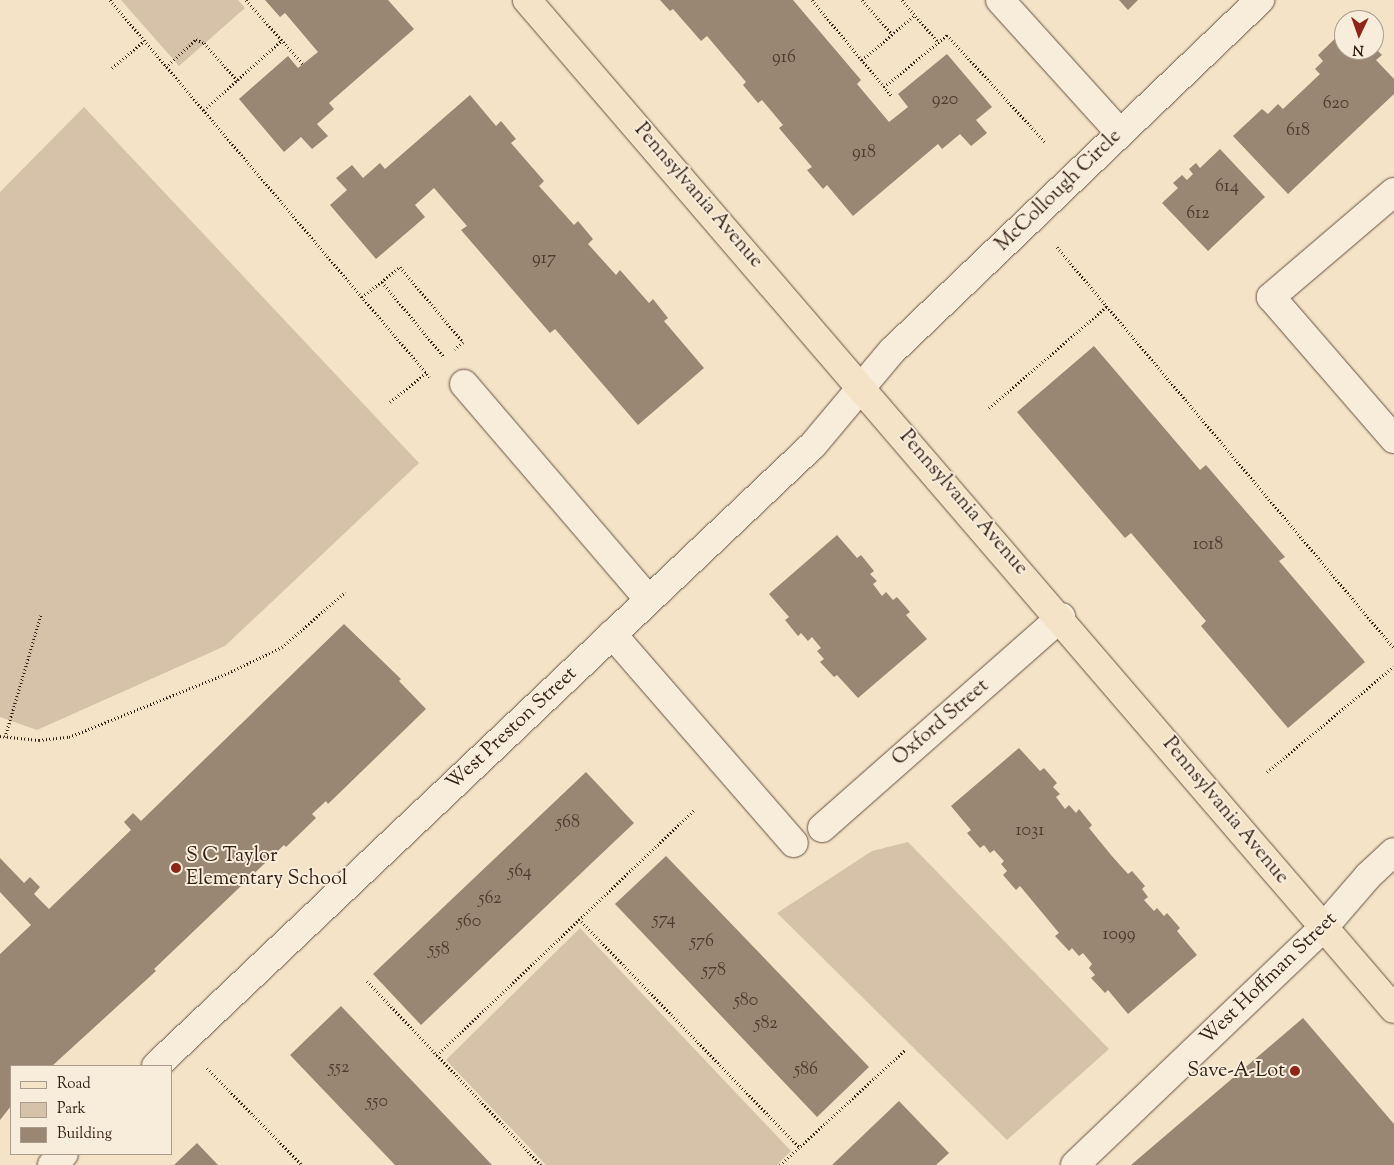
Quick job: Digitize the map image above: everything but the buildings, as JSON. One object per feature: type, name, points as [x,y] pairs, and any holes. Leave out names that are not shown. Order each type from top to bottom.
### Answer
[{"type":"main road","name":"Pennsylvania Avenue","points":[[528,0],[1061,617],[1394,1009]]},
{"type":"street","points":[[1000,0],[1120,133]]},
{"type":"street","name":"McCollough Circle","points":[[863,387],[892,350],[1260,0]]},
{"type":"street","points":[[1394,192],[1271,297],[1394,439]]},
{"type":"street","points":[[464,384],[649,600]]},
{"type":"street","name":"West Preston Street","points":[[157,1065],[813,445],[863,387]]},
{"type":"street","name":"Oxford Street","points":[[822,828],[1061,617]]},
{"type":"street","points":[[612,634],[794,843]]},
{"type":"street","name":"West Hoffman Street","points":[[1075,1165],[1324,927],[1394,852]]},
{"type":"street","points":[[52,1165],[63,1155]]},
{"type":"path","points":[[110,0],[432,380]]},
{"type":"path","points":[[246,0],[303,64]]},
{"type":"path","points":[[812,0],[891,95]]},
{"type":"path","points":[[862,0],[892,34]]},
{"type":"path","points":[[902,0],[938,42]]},
{"type":"path","points":[[862,60],[914,15]]},
{"type":"path","points":[[884,87],[947,35],[1045,142]]},
{"type":"path","points":[[166,68],[196,39],[204,43],[237,80]]},
{"type":"path","points":[[204,110],[282,40]]},
{"type":"path","points":[[112,68],[144,41]]},
{"type":"path","points":[[1057,247],[1394,648]]},
{"type":"path","points":[[362,297],[400,267],[463,342],[438,363]]},
{"type":"path","points":[[382,282],[444,358]]},
{"type":"path","points":[[989,408],[1107,306]]},
{"type":"path","points":[[390,402],[432,368]]},
{"type":"path","points":[[0,736],[39,740],[69,737],[228,673],[282,647],[344,592]]},
{"type":"path","points":[[5,737],[41,615]]},
{"type":"path","points":[[1267,772],[1394,666]]},
{"type":"path","points":[[437,1055],[694,810]]},
{"type":"path","points":[[579,919],[799,1147]]},
{"type":"path","points":[[367,981],[541,1165]]},
{"type":"path","points":[[182,1042],[302,1165]]},
{"type":"path","points":[[780,1165],[904,1050]]},
{"type":"green space","points":[[121,0],[238,0],[245,8],[179,66]]},
{"type":"green space","points":[[84,107],[419,463],[225,646],[37,730],[0,717],[0,192]]},
{"type":"green space","points":[[908,842],[1109,1049],[1007,1140],[777,913],[872,851]]},
{"type":"green space","points":[[580,928],[791,1151],[777,1165],[546,1165],[446,1060]]},
{"type":"place","name":"S C Taylor Elementary School","points":[[176,868]]},
{"type":"place","name":"Save-A-Lot","points":[[1295,1071]]}]
